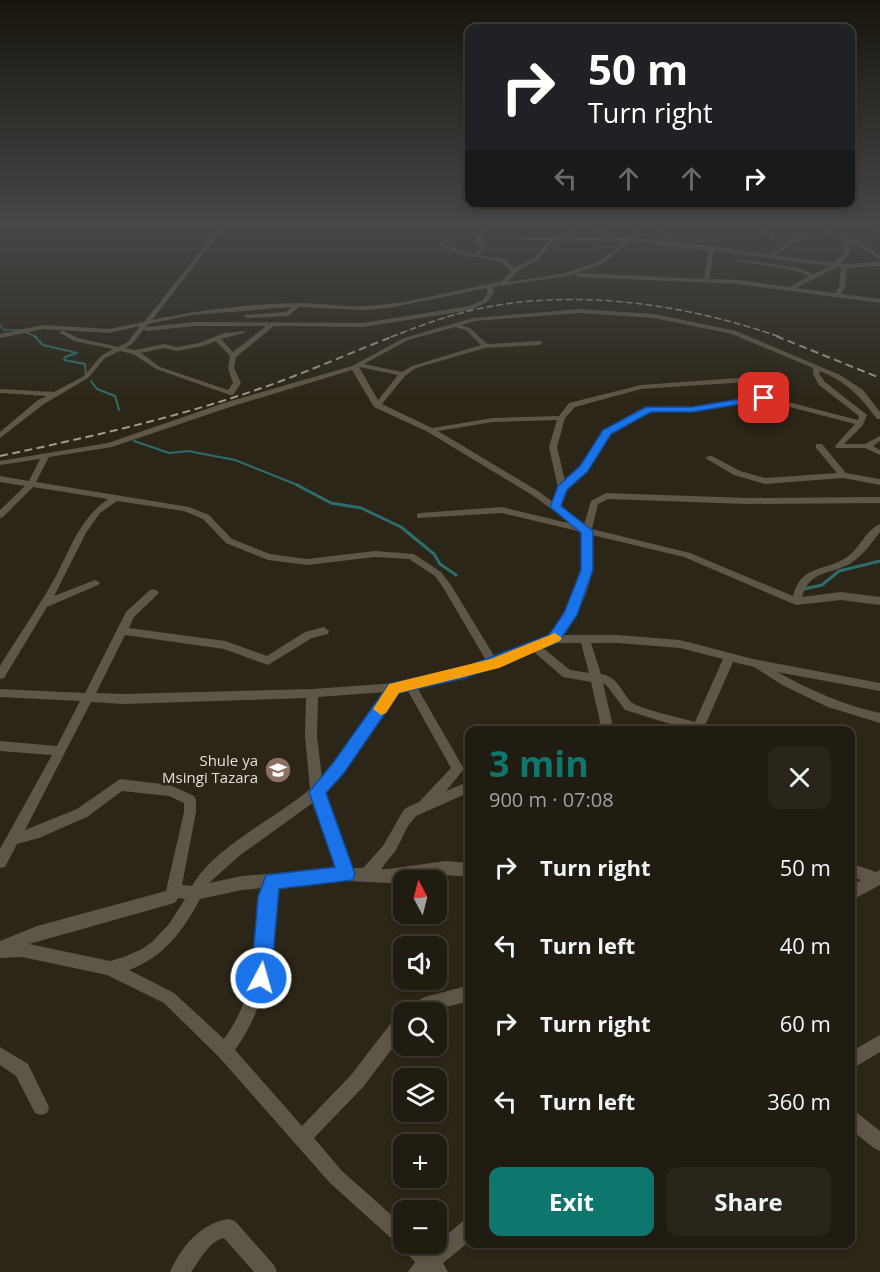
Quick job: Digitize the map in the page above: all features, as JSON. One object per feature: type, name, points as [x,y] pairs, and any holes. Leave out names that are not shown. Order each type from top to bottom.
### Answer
[{"type":"street","points":[[0,436],[53,394],[86,377],[103,357],[121,348],[146,326],[179,282]]},
{"type":"street","points":[[146,326],[192,313],[243,316],[279,315],[292,312],[298,305],[364,308],[389,306],[508,282]]},
{"type":"street","points":[[720,282],[880,301]]},
{"type":"street","points":[[791,289],[800,282]]},
{"type":"street","points":[[837,295],[843,282]]},
{"type":"street","points":[[0,336],[43,327],[92,332],[185,324],[370,325],[464,310],[485,301],[491,292],[489,286]]},
{"type":"street","points":[[0,463],[109,445],[227,405],[356,366],[406,339],[455,325],[491,317],[580,311],[654,316],[734,332],[817,367],[853,386],[880,417]]},
{"type":"street","points":[[242,323],[242,332],[251,340]]},
{"type":"street","points":[[57,328],[76,340],[135,352],[158,368],[182,374],[230,393],[237,383],[231,368],[233,356],[274,324]]},
{"type":"street","points":[[455,325],[468,329],[486,346]]},
{"type":"street","points":[[135,352],[164,346],[177,349],[201,345],[242,332]]},
{"type":"street","points":[[218,338],[233,356]]},
{"type":"street","points":[[356,366],[402,374],[440,358],[486,346],[540,343]]},
{"type":"street","points":[[356,366],[377,405],[431,430],[555,507],[587,531]]},
{"type":"street","points":[[817,367],[818,378],[860,411],[862,420]]},
{"type":"street","points":[[377,405],[388,396],[402,374]]},
{"type":"street","points":[[737,374],[764,391],[764,398]]},
{"type":"street","points":[[562,488],[553,447],[561,418],[572,405],[612,396],[630,389],[763,376]]},
{"type":"street","points":[[0,391],[53,394]]},
{"type":"street","points":[[555,507],[562,488],[585,468],[607,432],[643,411],[672,408],[692,410],[764,398],[862,420],[880,417]]},
{"type":"street","points":[[740,402],[777,409],[791,404]]},
{"type":"street","points":[[431,430],[493,420],[561,418]]},
{"type":"street","points":[[862,420],[846,435],[839,446],[867,446],[880,453]]},
{"type":"street","points":[[867,446],[880,438]]},
{"type":"street","points":[[819,446],[843,475]]},
{"type":"street","points":[[0,515],[12,501],[33,485],[46,455]]},
{"type":"street","points":[[709,458],[737,473],[765,481],[843,475],[880,482]]},
{"type":"street","points":[[1,479],[164,504],[200,513],[215,524],[229,541],[268,557],[307,562],[366,554],[411,556],[423,562],[448,586],[494,664]]},
{"type":"street","points":[[554,639],[571,615],[581,593],[587,570],[587,531],[594,503],[606,496],[747,501],[880,500]]},
{"type":"street","points":[[0,675],[62,574],[68,557],[82,532],[97,511],[115,498]]},
{"type":"street","points":[[420,516],[502,510],[687,555],[796,601],[841,596],[880,601]]},
{"type":"street","points":[[796,601],[800,585],[831,566],[847,561],[880,527]]},
{"type":"street","points":[[43,605],[95,583]]},
{"type":"street","points":[[0,862],[130,615],[154,592]]},
{"type":"street","points":[[122,632],[225,645],[268,661],[309,635],[324,631]]},
{"type":"street","points":[[584,638],[590,652],[606,722],[604,726]]},
{"type":"street","points":[[0,693],[86,699],[312,693],[394,688],[411,686],[494,664],[554,639],[584,638],[680,644],[753,663],[880,687]]},
{"type":"street","points":[[535,648],[559,670],[567,674],[594,677],[611,682],[629,707],[689,726]]},
{"type":"street","points":[[699,726],[730,657]]},
{"type":"street","points":[[753,663],[811,697],[851,712],[880,718]]},
{"type":"street","points":[[366,875],[393,842],[404,819],[425,804],[458,769],[411,686]]},
{"type":"street","points":[[109,968],[132,964],[148,955],[169,934],[206,877],[222,861],[317,792],[338,768],[394,688]]},
{"type":"street","points":[[312,693],[311,736],[317,792],[346,874]]},
{"type":"street","points":[[0,746],[60,751]]},
{"type":"street","points":[[0,950],[37,933],[171,897],[190,812],[190,800],[180,793],[120,785],[82,813],[34,834],[13,839]]},
{"type":"street","points":[[425,804],[465,788]]},
{"type":"street","points":[[174,891],[196,893],[242,883],[346,874],[389,876],[445,868],[465,870]]},
{"type":"street","points":[[855,870],[877,877]]},
{"type":"street","points":[[855,891],[877,877]]},
{"type":"street","points":[[225,1051],[244,1026],[253,1009],[261,978],[267,897],[272,881]]},
{"type":"street","points":[[0,950],[22,950],[109,968],[169,998],[225,1051],[336,1177],[393,1229]]},
{"type":"street","points":[[436,1002],[465,994]]},
{"type":"street","points":[[303,1137],[357,1081],[393,1034]]},
{"type":"street","points":[[855,1059],[880,1042]]},
{"type":"street","points":[[0,1055],[22,1071],[41,1107]]},
{"type":"street","points":[[855,1122],[880,1142]]},
{"type":"street","points":[[180,1272],[207,1235],[221,1228],[228,1228],[267,1272]]},
{"type":"street","points":[[417,1254],[429,1269],[465,1233]]},
{"type":"waterway","points":[[0,325],[4,330],[20,330]]},
{"type":"waterway","points":[[25,332],[37,337]]},
{"type":"waterway","points":[[34,336],[43,345],[77,353],[65,357],[64,360],[85,364],[86,377]]},
{"type":"waterway","points":[[91,381],[97,389],[115,396],[119,410]]},
{"type":"waterway","points":[[134,441],[169,453],[188,451],[235,460],[300,486]]},
{"type":"waterway","points":[[297,485],[331,503],[361,508],[401,527],[434,554],[440,564],[456,575]]},
{"type":"waterway","points":[[804,589],[822,585],[839,571],[880,561]]},
{"type":"railway","points":[[391,337],[438,320],[487,307],[560,300],[598,300],[673,309],[709,316],[780,337]]},
{"type":"railway","points":[[0,456],[128,427],[222,401],[289,378],[394,336]]},
{"type":"railway","points":[[776,336],[880,378]]},
{"type":"slow traffic","points":[[381,709],[394,688],[411,686],[494,664],[555,638]]},
{"type":"place","name":"Shule ya Msingi Tazara","points":[[278,770]]},
{"type":"route","points":[[261,978],[267,897],[272,881],[346,874],[317,792],[338,768],[394,688],[465,673],[525,652],[554,639],[571,615],[581,593],[587,570],[587,531],[555,507],[562,488],[585,468],[607,432],[649,409],[692,410],[764,398]]}]
